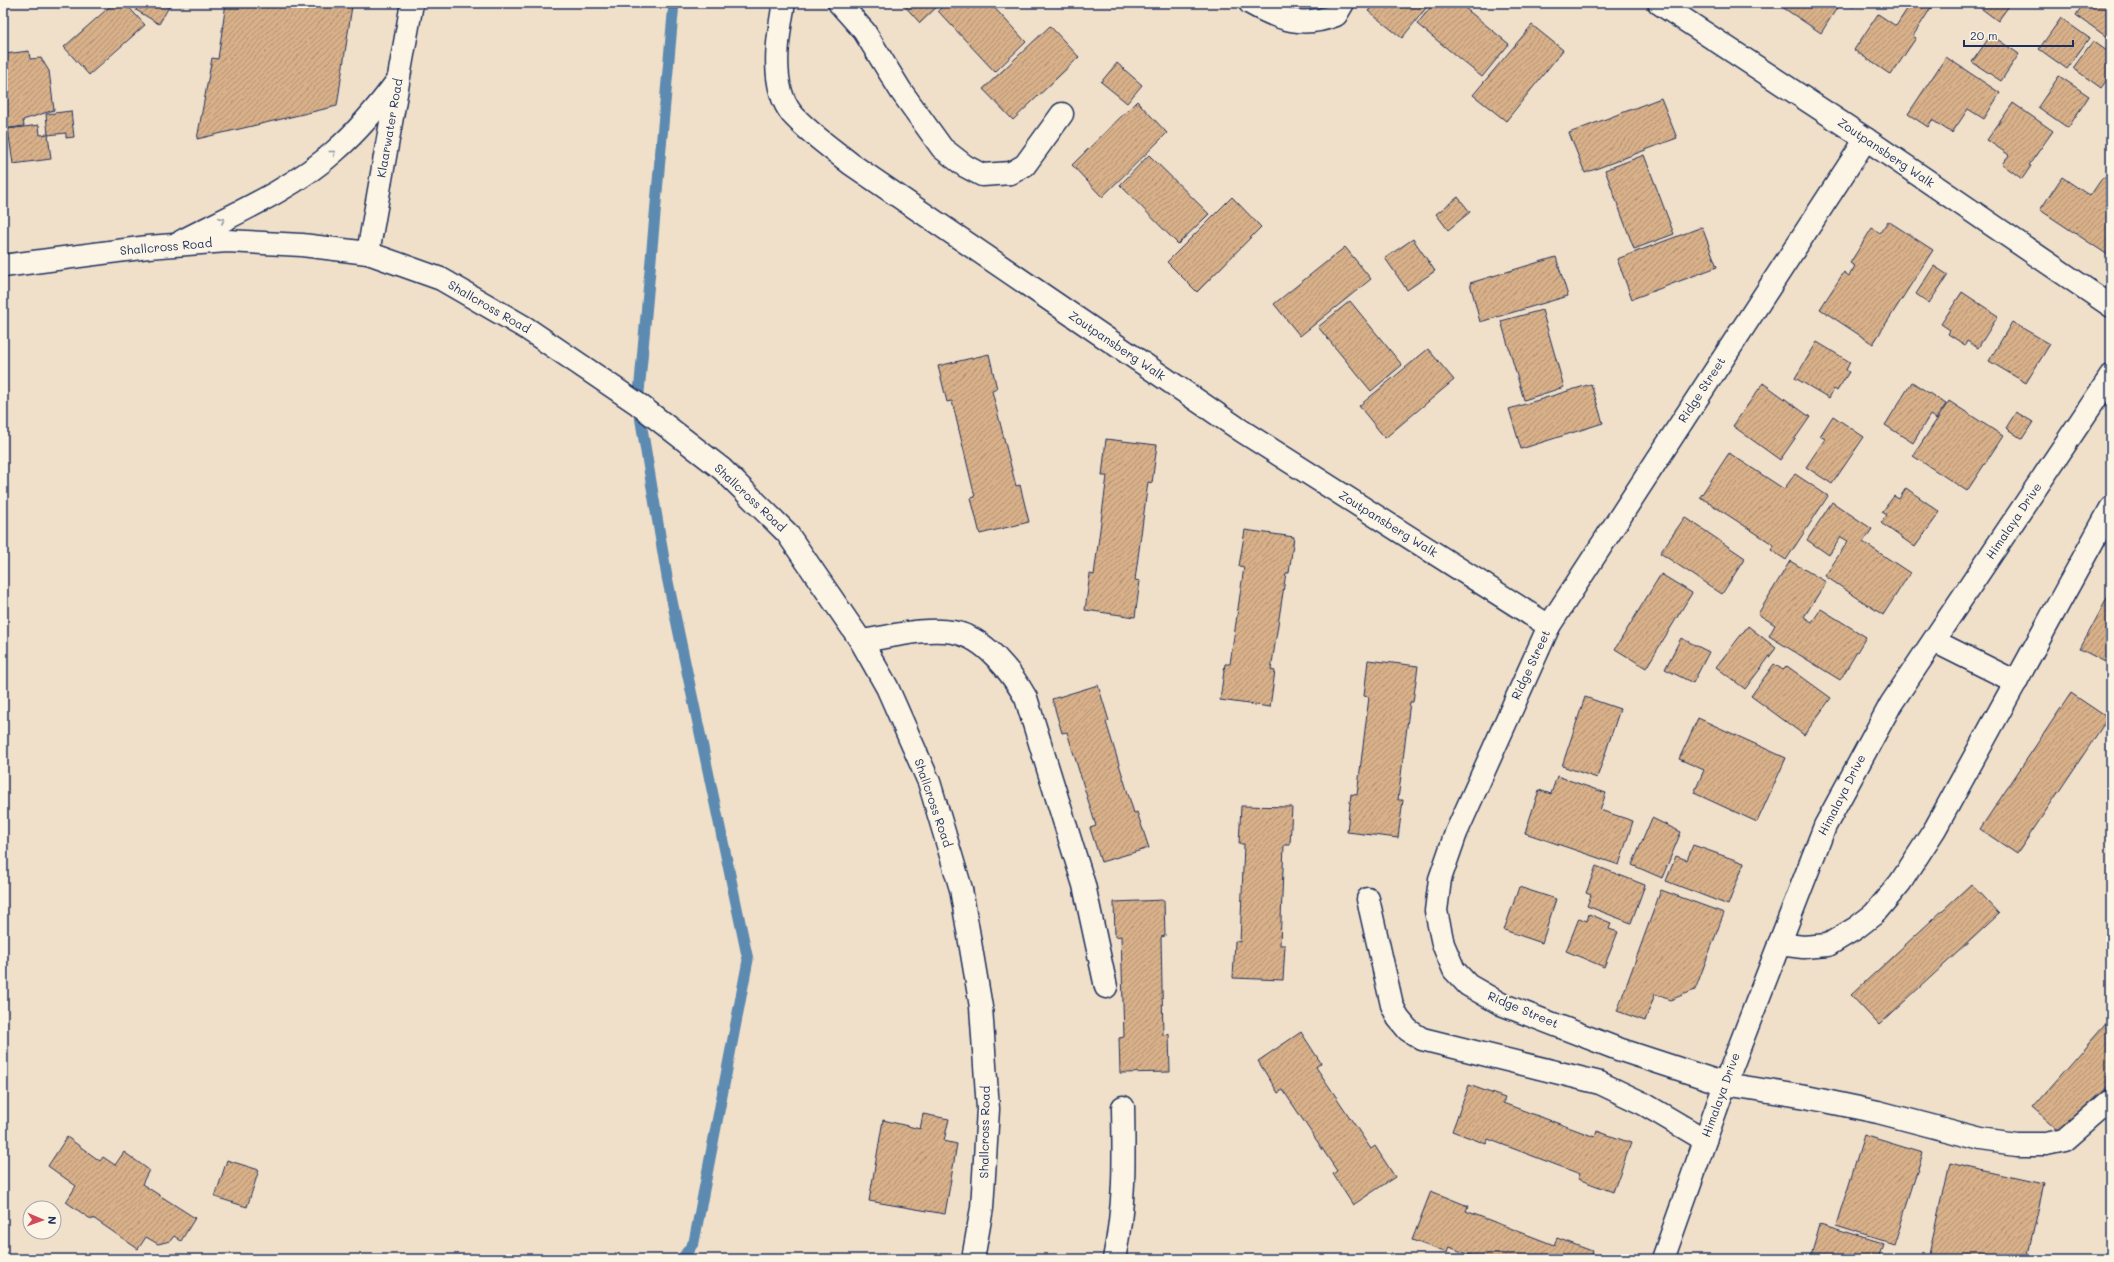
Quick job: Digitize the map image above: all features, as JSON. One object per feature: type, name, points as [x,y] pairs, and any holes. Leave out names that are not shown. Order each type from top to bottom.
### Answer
[{"type":"street","name":"Klaarwater Road","points":[[368,253],[412,3]]},
{"type":"street","name":"Zoutpansberg Walk","points":[[784,3],[776,58],[780,86],[791,113],[812,133],[857,168],[1242,431],[1549,626]]},
{"type":"street","points":[[839,3],[864,31],[901,91],[942,148],[965,166],[982,175],[1012,173],[1025,165],[1062,114]]},
{"type":"street","points":[[1250,3],[1269,13],[1290,21],[1320,21],[1336,15],[1343,3]]},
{"type":"street","name":"Zoutpansberg Walk","points":[[1659,3],[1866,139],[2111,306]]},
{"type":"street","points":[[175,245],[294,181],[334,152],[369,119],[398,80]]},
{"type":"street","name":"Ridge Street","points":[[1866,139],[1549,626],[1456,833],[1440,879],[1436,911],[1442,944],[1454,970],[1468,985],[1501,1004],[1618,1049],[1725,1084],[1806,1097],[1878,1112],[1981,1139],[2016,1144],[2046,1144],[2065,1140],[2111,1100]]},
{"type":"street","name":"Shallcross Road","points":[[3,266],[148,247],[227,242],[302,245],[368,253],[441,279],[526,328],[638,404],[722,469],[787,533],[861,641],[887,687],[929,782],[961,889],[981,1007],[988,1109],[982,1208],[973,1259]]},
{"type":"street","name":"Himalaya Drive","points":[[1662,1259],[1725,1084],[1825,826],[1891,704],[2111,376]]},
{"type":"street","points":[[1779,944],[1803,947],[1828,945],[1856,928],[1874,914],[1900,883],[1935,829],[2111,508]]},
{"type":"street","points":[[861,641],[930,631],[954,632],[969,638],[995,655],[1014,677],[1026,698],[1084,885],[1106,987]]},
{"type":"street","points":[[1934,641],[2016,682]]},
{"type":"street","points":[[1368,899],[1392,1005],[1408,1030],[1422,1039],[1600,1083],[1644,1104],[1705,1140]]},
{"type":"street","points":[[1114,1259],[1122,1215],[1124,1191],[1124,1107]]},
{"type":"building","points":[[114,3],[125,3],[145,25],[89,75],[64,47]]},
{"type":"building","points":[[140,3],[162,3],[169,7],[159,24],[136,10]]},
{"type":"building","points":[[226,3],[331,3],[352,6],[337,106],[197,139],[212,58],[218,59]]},
{"type":"building","points":[[902,3],[941,3],[920,23]]},
{"type":"building","points":[[946,3],[990,3],[1026,42],[995,72],[938,11]]},
{"type":"building","points":[[1375,3],[1430,3],[1402,38],[1368,11]]},
{"type":"building","points":[[1434,3],[1459,3],[1509,44],[1482,77],[1417,24]]},
{"type":"building","points":[[1785,3],[1840,3],[1821,33],[1782,7]]},
{"type":"building","points":[[1846,3],[1856,3],[1853,7]]},
{"type":"building","points":[[1911,3],[1934,3],[1913,36],[1916,38],[1891,75],[1854,50],[1878,14],[1896,26]]},
{"type":"building","points":[[1974,3],[2011,3],[1998,21]]},
{"type":"building","points":[[2084,3],[2111,3],[2111,40],[2076,15]]},
{"type":"building","points":[[2061,18],[2089,38],[2067,69],[2039,49]]},
{"type":"building","points":[[1532,25],[1563,50],[1506,121],[1473,95]]},
{"type":"building","points":[[1050,26],[1079,57],[1013,120],[983,89]]},
{"type":"building","points":[[1991,35],[2019,54],[2001,81],[1972,62]]},
{"type":"building","points":[[2093,41],[2111,54],[2111,74],[2101,88],[2073,68]]},
{"type":"building","points":[[29,51],[30,59],[41,58],[49,71],[54,110],[23,120],[24,126],[3,129],[3,62],[6,62],[5,54]]},
{"type":"building","points":[[1946,57],[2000,93],[1984,119],[1968,109],[1952,133],[1932,120],[1928,127],[1908,114]]},
{"type":"building","points":[[1117,63],[1142,85],[1127,103],[1101,82]]},
{"type":"building","points":[[2059,76],[2089,96],[2068,128],[2038,107]]},
{"type":"building","points":[[1661,98],[1677,138],[1585,173],[1569,133]]},
{"type":"building","points":[[1137,101],[1167,133],[1102,197],[1072,165]]},
{"type":"building","points":[[2013,103],[2053,131],[2029,165],[2031,166],[2022,179],[2002,164],[2009,155],[1987,140]]},
{"type":"building","points":[[71,111],[74,137],[66,138],[66,133],[48,135],[46,114]]},
{"type":"building","points":[[39,125],[40,135],[48,134],[51,159],[13,164],[8,129]]},
{"type":"building","points":[[1149,155],[1209,214],[1178,244],[1120,185]]},
{"type":"building","points":[[1644,155],[1674,234],[1634,249],[1605,170]]},
{"type":"building","points":[[2062,177],[2090,196],[2103,177],[2111,182],[2111,257],[2040,210]]},
{"type":"building","points":[[1232,197],[1261,227],[1197,292],[1167,262]]},
{"type":"building","points":[[1458,197],[1470,212],[1448,230],[1436,214]]},
{"type":"building","points":[[1888,221],[1933,250],[1873,344],[1820,309],[1844,272],[1849,276],[1855,266],[1850,263],[1872,228],[1880,233]]},
{"type":"building","points":[[1702,227],[1717,267],[1632,299],[1617,259]]},
{"type":"building","points":[[1413,239],[1435,271],[1407,290],[1385,258]]},
{"type":"building","points":[[1345,247],[1371,279],[1300,336],[1274,304]]},
{"type":"building","points":[[1556,257],[1568,296],[1480,322],[1470,283]]},
{"type":"building","points":[[1934,266],[1948,275],[1929,303],[1916,294]]},
{"type":"building","points":[[1962,292],[1998,316],[1978,348],[1967,341],[1965,345],[1948,334],[1950,330],[1941,324]]},
{"type":"building","points":[[1350,301],[1402,365],[1371,391],[1318,327]]},
{"type":"building","points":[[1542,310],[1564,387],[1524,400],[1501,321]]},
{"type":"building","points":[[2012,322],[2050,344],[2026,383],[1989,361]]},
{"type":"building","points":[[1817,342],[1850,362],[1846,370],[1849,372],[1837,391],[1834,389],[1829,398],[1795,378]]},
{"type":"building","points":[[1428,349],[1454,380],[1385,438],[1359,406]]},
{"type":"building","points":[[989,354],[997,389],[992,391],[1016,486],[1020,485],[1029,522],[980,534],[971,498],[975,497],[952,401],[947,402],[938,366]]},
{"type":"building","points":[[1912,382],[1946,404],[1936,419],[1930,415],[1913,443],[1885,425]]},
{"type":"building","points":[[1763,383],[1810,417],[1780,460],[1733,426]]},
{"type":"building","points":[[1591,384],[1603,423],[1521,449],[1509,409]]},
{"type":"building","points":[[1949,401],[2003,436],[1967,491],[1913,456]]},
{"type":"building","points":[[2016,412],[2033,422],[2022,439],[2006,428]]},
{"type":"building","points":[[1833,416],[1864,437],[1832,484],[1806,467],[1825,439],[1820,436]]},
{"type":"building","points":[[1106,439],[1157,445],[1152,483],[1148,482],[1135,580],[1140,581],[1135,617],[1085,610],[1090,574],[1094,575],[1107,476],[1102,476]]},
{"type":"building","points":[[1729,453],[1784,489],[1795,474],[1828,496],[1786,560],[1771,550],[1774,545],[1700,497]]},
{"type":"building","points":[[1906,488],[1940,512],[1915,547],[1881,523],[1887,515],[1882,512],[1894,496],[1899,499]]},
{"type":"building","points":[[1832,502],[1872,529],[1863,542],[1910,573],[1883,615],[1825,576],[1848,541],[1841,537],[1829,555],[1807,540]]},
{"type":"building","points":[[1685,517],[1745,558],[1722,594],[1660,553]]},
{"type":"building","points":[[1245,530],[1294,537],[1289,573],[1286,573],[1271,670],[1275,671],[1270,707],[1220,700],[1225,664],[1230,664],[1244,567],[1239,566]]},
{"type":"building","points":[[1790,561],[1826,582],[1804,617],[1812,622],[1821,609],[1866,637],[1840,680],[1769,636],[1775,625],[1758,614]]},
{"type":"building","points":[[1661,574],[1692,593],[1646,668],[1615,649]]},
{"type":"building","points":[[2111,591],[2111,665],[2080,649]]},
{"type":"building","points":[[1748,626],[1776,648],[1745,689],[1716,667]]},
{"type":"building","points":[[1681,638],[1709,652],[1693,683],[1665,669]]},
{"type":"building","points":[[1368,660],[1418,666],[1413,702],[1410,702],[1398,800],[1403,800],[1398,838],[1347,832],[1351,794],[1357,795],[1369,697],[1364,696]]},
{"type":"building","points":[[1774,664],[1783,670],[1787,666],[1831,698],[1804,735],[1751,696]]},
{"type":"building","points":[[1098,685],[1109,721],[1106,722],[1134,813],[1137,812],[1149,848],[1101,862],[1090,828],[1096,826],[1067,732],[1062,733],[1052,699]]},
{"type":"building","points":[[2071,693],[2108,718],[2017,854],[1980,829]]},
{"type":"building","points":[[1585,697],[1620,709],[1597,778],[1562,766]]},
{"type":"building","points":[[1698,718],[1786,758],[1757,822],[1694,793],[1704,770],[1679,759]]},
{"type":"building","points":[[1557,776],[1606,793],[1600,810],[1633,821],[1619,865],[1525,833],[1539,790],[1551,794]]},
{"type":"building","points":[[1241,806],[1292,807],[1290,845],[1284,845],[1280,945],[1285,945],[1283,980],[1233,978],[1235,941],[1240,942],[1244,844],[1239,844]]},
{"type":"building","points":[[1652,818],[1681,832],[1662,878],[1632,865]]},
{"type":"building","points":[[1693,845],[1744,863],[1728,905],[1666,881],[1676,856],[1687,860]]},
{"type":"building","points":[[1596,866],[1645,885],[1631,923],[1587,906],[1591,895],[1586,893]]},
{"type":"building","points":[[1971,884],[1999,914],[1879,1025],[1851,995]]},
{"type":"building","points":[[1519,887],[1556,899],[1542,943],[1504,930]]},
{"type":"building","points":[[1661,890],[1724,913],[1695,990],[1670,1000],[1655,994],[1645,1021],[1617,1011]]},
{"type":"building","points":[[1164,900],[1165,936],[1161,937],[1163,1035],[1169,1034],[1170,1072],[1120,1073],[1119,1038],[1124,1037],[1121,936],[1115,937],[1114,902]]},
{"type":"building","points":[[1589,914],[1611,923],[1609,929],[1618,932],[1604,967],[1566,951],[1579,918],[1587,921]]},
{"type":"building","points":[[2111,1017],[2111,1082],[2064,1135],[2032,1107]]},
{"type":"building","points":[[1301,1032],[1321,1063],[1316,1067],[1371,1149],[1375,1146],[1395,1177],[1353,1205],[1333,1174],[1337,1171],[1283,1090],[1278,1093],[1258,1061]]},
{"type":"building","points":[[1469,1085],[1505,1098],[1503,1103],[1595,1137],[1597,1131],[1631,1143],[1613,1192],[1578,1179],[1580,1174],[1488,1139],[1486,1144],[1452,1131]]},
{"type":"building","points":[[923,1114],[949,1119],[944,1141],[957,1144],[945,1214],[869,1201],[883,1120],[920,1129]]},
{"type":"building","points":[[1864,1135],[1923,1153],[1894,1244],[1836,1226]]},
{"type":"building","points":[[67,1137],[100,1161],[103,1157],[115,1165],[124,1152],[149,1170],[142,1184],[195,1218],[181,1241],[174,1236],[170,1241],[158,1244],[146,1237],[138,1249],[93,1218],[92,1220],[66,1202],[76,1186],[48,1166]]},
{"type":"building","points":[[227,1160],[259,1170],[247,1207],[215,1197]]},
{"type":"building","points":[[1949,1163],[2044,1184],[2027,1259],[1928,1259]]},
{"type":"building","points":[[1431,1191],[1468,1206],[1466,1211],[1554,1245],[1557,1238],[1592,1251],[1589,1259],[1481,1259],[1449,1247],[1447,1253],[1412,1240]]},
{"type":"building","points":[[1820,1225],[1883,1244],[1878,1259],[1810,1259]]},
{"type":"waterway","points":[[674,3],[638,404],[667,577],[748,960],[694,1242],[682,1259]]}]
